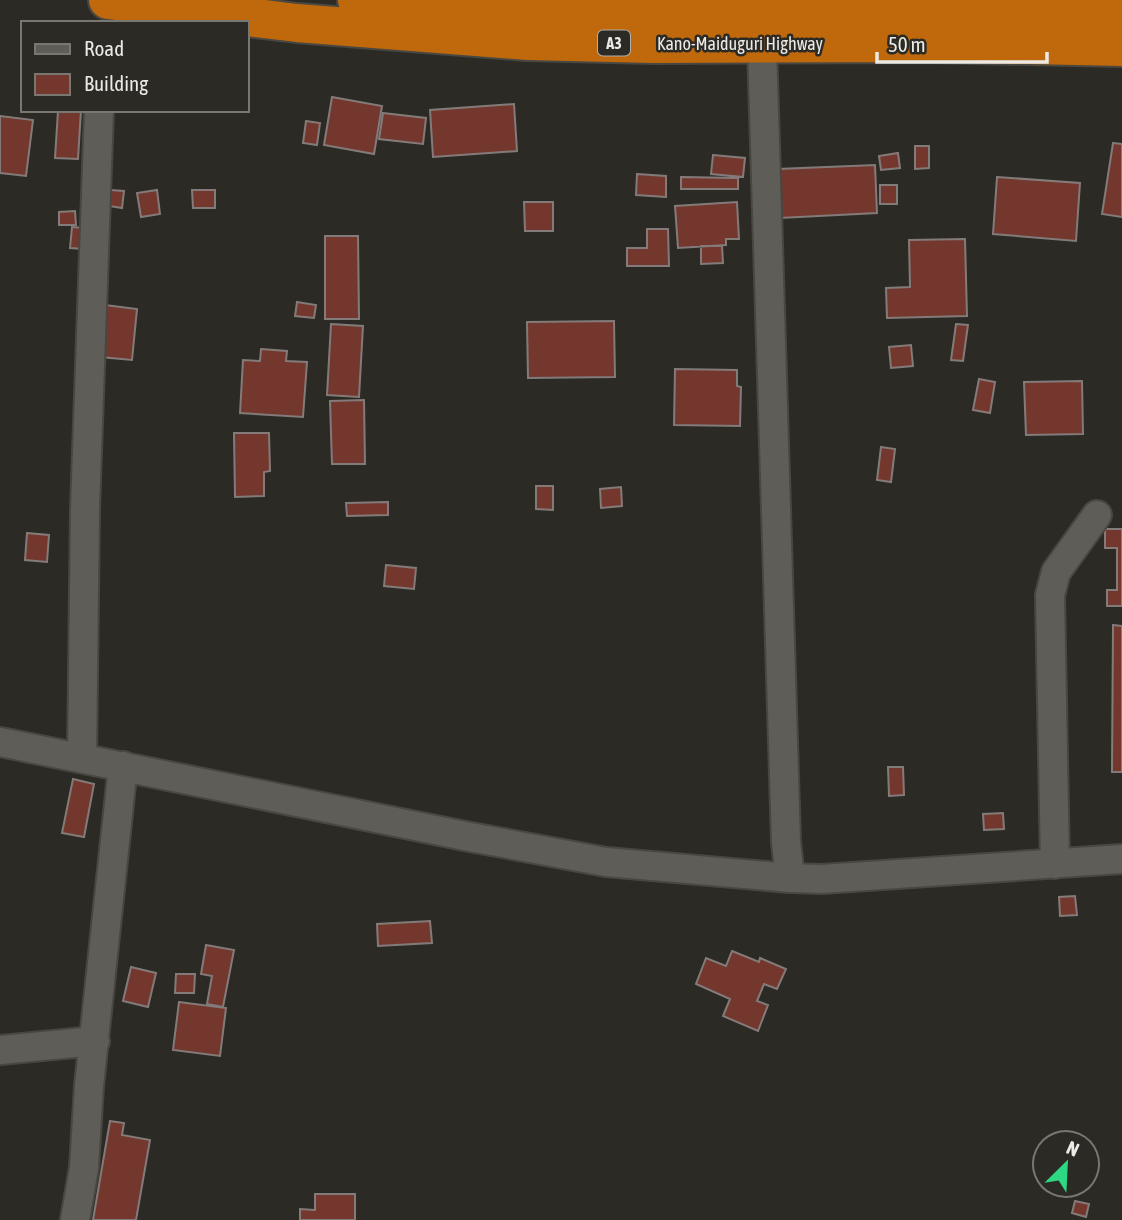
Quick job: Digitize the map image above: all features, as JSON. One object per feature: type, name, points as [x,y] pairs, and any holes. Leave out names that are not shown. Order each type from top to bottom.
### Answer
[{"type":"highway","name":"Kano-Maiduguri Highway","points":[[108,0],[297,23],[542,41],[762,45],[926,20],[1122,19]]},
{"type":"highway","name":"Kano-Maiduguri Highway","points":[[357,0],[529,6],[654,17],[842,8],[1122,47]]},
{"type":"street","points":[[100,0],[100,21]]},
{"type":"street","points":[[762,45],[786,842],[790,878]]},
{"type":"street","points":[[82,758],[85,509],[99,112]]},
{"type":"street","points":[[1055,864],[1050,595],[1056,572],[1097,515]]},
{"type":"street","points":[[0,742],[606,862],[790,878],[836,878],[1122,859]]},
{"type":"street","points":[[75,1220],[84,1168],[89,1086],[122,766]]},
{"type":"street","points":[[0,1050],[95,1041]]},
{"type":"building","points":[[332,97],[382,106],[374,154],[324,145]]},
{"type":"building","points":[[514,104],[517,151],[433,157],[430,110]]},
{"type":"building","points":[[58,112],[81,112],[78,159],[55,158]]},
{"type":"building","points":[[383,113],[426,118],[423,144],[379,139]]},
{"type":"building","points":[[0,116],[33,120],[26,176],[0,173]]},
{"type":"building","points":[[306,121],[320,123],[317,145],[303,143]]},
{"type":"building","points":[[1113,143],[1122,144],[1122,217],[1102,214]]},
{"type":"building","points":[[915,146],[929,146],[929,168],[915,169]]},
{"type":"building","points":[[898,153],[900,168],[881,170],[879,156]]},
{"type":"building","points":[[713,155],[745,158],[743,177],[711,174]]},
{"type":"building","points":[[875,165],[877,213],[780,218],[778,169]]},
{"type":"building","points":[[637,174],[666,176],[666,197],[636,195]]},
{"type":"building","points":[[681,177],[738,178],[738,189],[681,189]]},
{"type":"building","points":[[997,177],[1080,183],[1076,241],[993,234]]},
{"type":"building","points":[[880,185],[897,185],[897,204],[880,204]]},
{"type":"building","points":[[110,190],[124,191],[122,208],[109,206]]},
{"type":"building","points":[[157,190],[160,214],[141,217],[137,193]]},
{"type":"building","points":[[192,190],[215,190],[215,208],[193,208]]},
{"type":"building","points":[[524,202],[553,202],[553,231],[525,231]]},
{"type":"building","points":[[737,202],[739,239],[726,239],[726,245],[678,248],[675,206]]},
{"type":"building","points":[[75,211],[76,225],[59,225],[59,212]]},
{"type":"building","points":[[72,227],[85,228],[83,249],[70,248]]},
{"type":"building","points":[[647,229],[668,229],[669,266],[627,266],[627,248],[647,248]]},
{"type":"building","points":[[325,236],[358,236],[359,319],[325,319]]},
{"type":"building","points":[[965,239],[967,316],[887,318],[886,288],[910,287],[909,240]]},
{"type":"building","points":[[701,246],[722,246],[723,263],[701,264]]},
{"type":"building","points":[[297,302],[316,305],[314,318],[295,316]]},
{"type":"building","points":[[105,305],[137,309],[132,360],[100,357]]},
{"type":"building","points":[[614,321],[615,377],[528,378],[527,322]]},
{"type":"building","points":[[331,324],[363,326],[359,397],[327,395]]},
{"type":"building","points":[[956,324],[968,325],[963,361],[951,360]]},
{"type":"building","points":[[911,345],[913,366],[891,368],[889,347]]},
{"type":"building","points":[[261,349],[287,351],[286,361],[307,362],[303,417],[240,413],[243,360],[260,361]]},
{"type":"building","points":[[675,369],[737,370],[737,386],[741,387],[740,426],[674,425]]},
{"type":"building","points":[[979,379],[995,382],[990,413],[973,410]]},
{"type":"building","points":[[1082,381],[1083,434],[1026,435],[1024,382]]},
{"type":"building","points":[[364,400],[365,464],[332,464],[330,401]]},
{"type":"building","points":[[234,433],[269,433],[270,471],[264,472],[264,496],[235,497]]},
{"type":"building","points":[[881,447],[895,449],[891,482],[877,480]]},
{"type":"building","points":[[536,486],[553,486],[553,510],[536,509]]},
{"type":"building","points":[[621,487],[622,506],[601,508],[600,489]]},
{"type":"building","points":[[388,502],[388,515],[347,516],[346,503]]},
{"type":"building","points":[[1105,529],[1122,529],[1122,606],[1107,606],[1107,590],[1117,590],[1117,548],[1105,548]]},
{"type":"building","points":[[27,533],[49,535],[47,562],[25,560]]},
{"type":"building","points":[[386,565],[416,568],[414,589],[384,586]]},
{"type":"building","points":[[1113,625],[1122,626],[1122,772],[1112,772]]},
{"type":"building","points":[[888,767],[903,767],[904,795],[889,796]]},
{"type":"building","points":[[73,779],[94,784],[84,837],[62,833]]},
{"type":"building","points":[[1003,813],[1004,829],[984,830],[983,814]]},
{"type":"building","points":[[1075,896],[1077,915],[1060,916],[1059,897]]},
{"type":"building","points":[[430,921],[432,943],[378,946],[377,924]]},
{"type":"building","points":[[206,945],[234,950],[223,1007],[207,1004],[212,976],[201,974]]},
{"type":"building","points":[[732,951],[759,962],[760,958],[786,969],[777,989],[764,984],[757,1001],[768,1005],[758,1031],[723,1016],[730,999],[696,984],[706,958],[726,966]]},
{"type":"building","points":[[131,967],[156,973],[148,1007],[123,1001]]},
{"type":"building","points":[[176,974],[195,974],[194,993],[175,993]]},
{"type":"building","points":[[179,1002],[226,1008],[220,1056],[173,1050]]},
{"type":"building","points":[[110,1121],[124,1123],[122,1135],[150,1140],[136,1220],[93,1220]]},
{"type":"building","points":[[315,1194],[355,1194],[355,1220],[300,1220],[300,1209],[315,1210]]},
{"type":"building","points":[[1075,1201],[1089,1204],[1086,1217],[1072,1213]]}]
